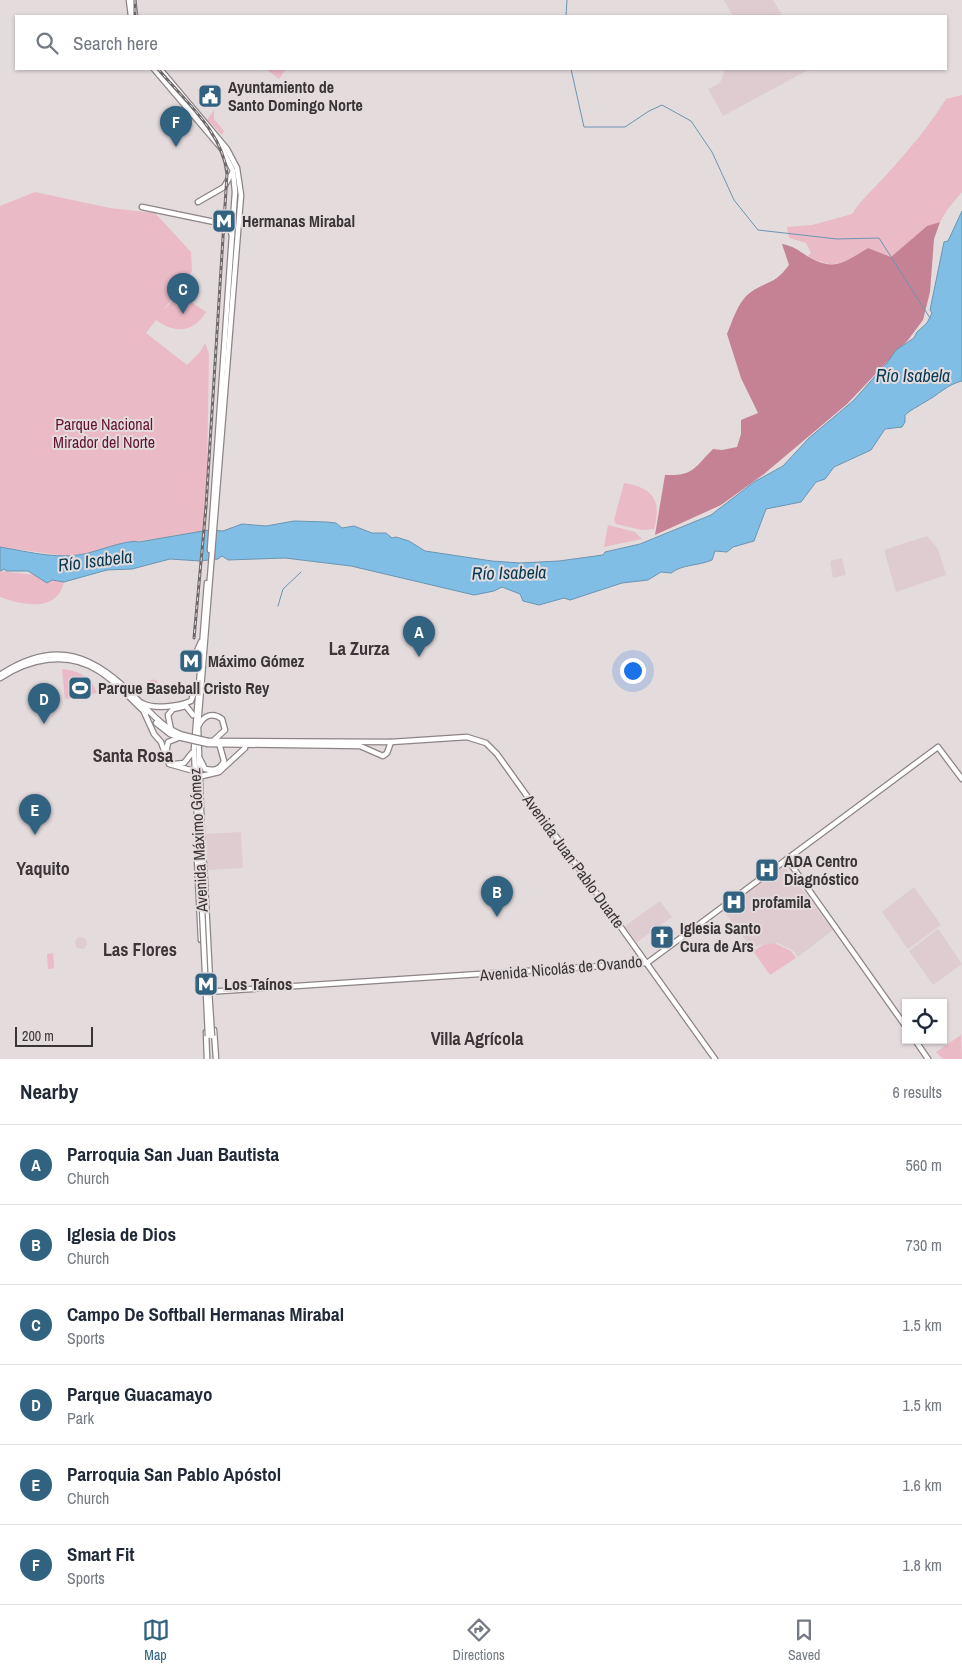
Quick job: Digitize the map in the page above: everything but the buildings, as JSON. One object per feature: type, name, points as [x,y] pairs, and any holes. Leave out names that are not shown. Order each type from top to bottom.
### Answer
[{"type":"main road","points":[[129,0],[131,15]]},
{"type":"main road","points":[[133,0],[135,15]]},
{"type":"main road","points":[[155,70],[222,149],[233,171],[235,196],[233,241],[206,621]]},
{"type":"main road","points":[[161,70],[227,149],[239,178],[241,199],[223,393]]},
{"type":"main road","points":[[198,202],[224,187],[229,182],[233,171]]},
{"type":"main road","points":[[142,207],[224,224],[232,231],[233,241]]},
{"type":"main road","name":"Avenida Máximo Gómez","points":[[206,621],[198,682],[196,749],[212,1059]]},
{"type":"main road","name":"Avenida Máximo Gómez","points":[[196,724],[206,621]]},
{"type":"main road","points":[[197,651],[203,639]]},
{"type":"main road","points":[[0,677],[30,663],[49,657],[81,658],[99,666],[116,678],[156,719],[182,737]]},
{"type":"main road","points":[[66,658],[99,671],[163,730],[182,737],[219,743],[360,746],[383,756],[387,753],[391,742]]},
{"type":"main road","points":[[139,701],[155,708],[189,702],[193,698],[198,682]]},
{"type":"main road","points":[[171,730],[168,716],[177,707],[182,706],[190,709],[196,724],[213,715],[222,719],[225,730],[209,742]]},
{"type":"main road","points":[[144,711],[154,734],[161,742],[169,764],[194,771]]},
{"type":"main road","points":[[182,737],[168,742],[166,750],[170,761],[174,764],[184,763],[196,749]]},
{"type":"main road","name":"Avenida Juan Pablo Duarte","points":[[246,744],[391,742],[468,737],[486,744],[497,754],[715,1059]]},
{"type":"main road","points":[[196,749],[203,767],[214,770],[219,769],[224,761],[219,743]]},
{"type":"main road","points":[[198,779],[221,771],[246,744]]},
{"type":"main road","name":"Avenida Nicolás de Ovando","points":[[204,992],[646,963],[938,747],[962,779]]},
{"type":"main road","name":"Avenida Máximo Gómez","points":[[196,749],[194,771],[199,821]]},
{"type":"main road","points":[[199,821],[211,992],[212,1059]]},
{"type":"main road","points":[[199,821],[204,992],[212,1059]]},
{"type":"main road","points":[[787,859],[902,1021]]},
{"type":"main road","points":[[918,1044],[928,1059]]},
{"type":"shaded area","points":[[724,0],[773,0],[782,15],[732,15]]},
{"type":"shaded area","points":[[725,70],[808,70],[723,116],[708,89],[720,83]]},
{"type":"shaded area","points":[[940,222],[934,239],[930,292],[923,320],[908,340],[847,404],[764,474],[721,505],[655,535],[665,475],[688,472],[697,466],[713,449],[722,450],[737,447],[741,434],[741,420],[758,413],[741,378],[727,334],[736,311],[746,296],[775,279],[789,265],[782,244],[792,247],[824,264],[838,264],[868,248],[891,257],[927,226]]},
{"type":"shaded area","points":[[927,536],[938,549],[946,575],[896,592],[884,550]]},
{"type":"shaded area","points":[[842,558],[846,575],[833,578],[830,561]]},
{"type":"shaded area","points":[[241,832],[243,868],[208,870],[206,834]]},
{"type":"shaded area","points":[[783,865],[833,930],[798,957],[793,950],[777,943],[760,945],[752,949],[723,910]]},
{"type":"shaded area","points":[[914,887],[941,925],[908,949],[882,912]]},
{"type":"shaded area","points":[[660,901],[672,917],[637,942],[625,926]]},
{"type":"shaded area","points":[[938,929],[962,964],[933,985],[909,951]]},
{"type":"shaded area","points":[[79,937],[83,937],[87,943],[83,949],[79,949],[75,945],[75,941]]},
{"type":"green space","points":[[267,70],[285,70],[279,79]]},
{"type":"green space","points":[[962,95],[962,192],[940,222],[927,226],[891,257],[868,248],[852,258],[832,264],[817,261],[808,256],[811,253],[806,243],[789,238],[787,227],[812,225],[852,214],[911,146],[946,99]]},
{"type":"green space","points":[[214,110],[214,119],[224,131],[222,135],[207,120]]},
{"type":"green space","name":"Parque Nacional Mirador del Norte","points":[[35,192],[110,208],[155,213],[191,252],[192,271],[163,311],[178,295],[181,295],[206,312],[196,324],[184,329],[170,328],[156,320],[146,333],[187,365],[200,352],[205,343],[209,354],[206,531],[126,542],[91,553],[66,556],[0,547],[0,206]]},
{"type":"green space","points":[[624,483],[642,488],[653,497],[657,510],[654,529],[642,530],[616,524],[614,520]]},
{"type":"green space","points":[[608,525],[635,532],[642,539],[604,547]]},
{"type":"green space","points":[[0,571],[35,575],[47,583],[52,580],[64,582],[60,592],[54,599],[38,604],[28,604],[0,597]]},
{"type":"green space","name":"Parque Baseball Cristo Rey","points":[[62,669],[84,675],[91,682],[97,693],[65,699]]},
{"type":"green space","points":[[151,680],[155,680],[158,685],[157,689],[151,690],[148,687],[148,683]]},
{"type":"green space","points":[[774,943],[791,951],[796,958],[770,975],[753,951],[763,945]]},
{"type":"green space","points":[[53,953],[54,968],[48,969],[47,954]]},
{"type":"green space","points":[[961,1035],[962,1059],[943,1059],[936,1052]]},
{"type":"water","name":"Río Isabela","points":[[962,211],[962,381],[948,387],[905,415],[905,422],[902,427],[885,429],[871,450],[834,467],[825,479],[816,482],[801,502],[766,509],[754,541],[733,547],[727,552],[715,551],[712,560],[680,568],[671,573],[661,572],[648,580],[622,583],[570,600],[564,598],[539,605],[523,601],[520,594],[502,587],[494,591],[474,595],[351,566],[285,558],[228,560],[222,556],[218,559],[200,561],[170,559],[132,569],[107,570],[64,582],[52,580],[47,583],[28,571],[6,571],[5,569],[0,571],[0,547],[46,555],[81,555],[135,541],[139,542],[209,530],[223,531],[242,524],[266,526],[294,521],[336,523],[342,528],[354,526],[372,533],[386,533],[392,538],[396,537],[409,541],[425,551],[492,561],[520,563],[559,561],[603,555],[605,552],[640,544],[711,515],[754,482],[783,466],[809,438],[853,401],[896,350],[914,338],[917,332],[927,323],[932,313],[930,310],[944,242],[948,241]]},
{"type":"waterway","points":[[566,15],[567,0]]},
{"type":"waterway","points":[[571,70],[584,127],[625,127],[662,105],[691,121],[712,152],[734,200],[758,230],[837,239],[879,238],[930,318]]},
{"type":"waterway","points":[[278,606],[283,589],[301,572]]},
{"type":"railway","points":[[135,0],[135,15]]},
{"type":"railway","points":[[159,70],[201,117],[210,130],[224,159],[227,174],[206,507],[194,638]]},
{"type":"place","name":"Ayuntamiento de Santo Domingo Norte","points":[[210,96]]},
{"type":"place","name":"Smart Fit","points":[[176,147]]},
{"type":"place","name":"Hermanas Mirabal","points":[[224,221]]},
{"type":"place","name":"Campo De Softball Hermanas Mirabal","points":[[183,314]]},
{"type":"place","name":"Parroquia San Juan Bautista","points":[[419,657]]},
{"type":"place","name":"Máximo Gómez","points":[[191,661]]},
{"type":"place","name":"Parque Baseball Cristo Rey","points":[[80,688]]},
{"type":"place","name":"Parque Guacamayo","points":[[44,724]]},
{"type":"place","name":"Parroquia San Pablo Apóstol","points":[[35,835]]},
{"type":"place","name":"ADA Centro Diagnóstico","points":[[767,870]]},
{"type":"place","name":"profamila","points":[[734,902]]},
{"type":"place","name":"Iglesia de Dios","points":[[497,917]]},
{"type":"place","name":"Iglesia Santo Cura de Ars","points":[[662,937]]},
{"type":"place","name":"Los Taínos","points":[[206,984]]},
{"type":"district","name":"La Zurza","points":[[359,649]]},
{"type":"district","name":"Santa Rosa","points":[[133,756]]},
{"type":"district","name":"Yaquito","points":[[43,869]]},
{"type":"district","name":"Las Flores","points":[[140,950]]},
{"type":"district","name":"Villa Agrícola","points":[[477,1039]]}]
